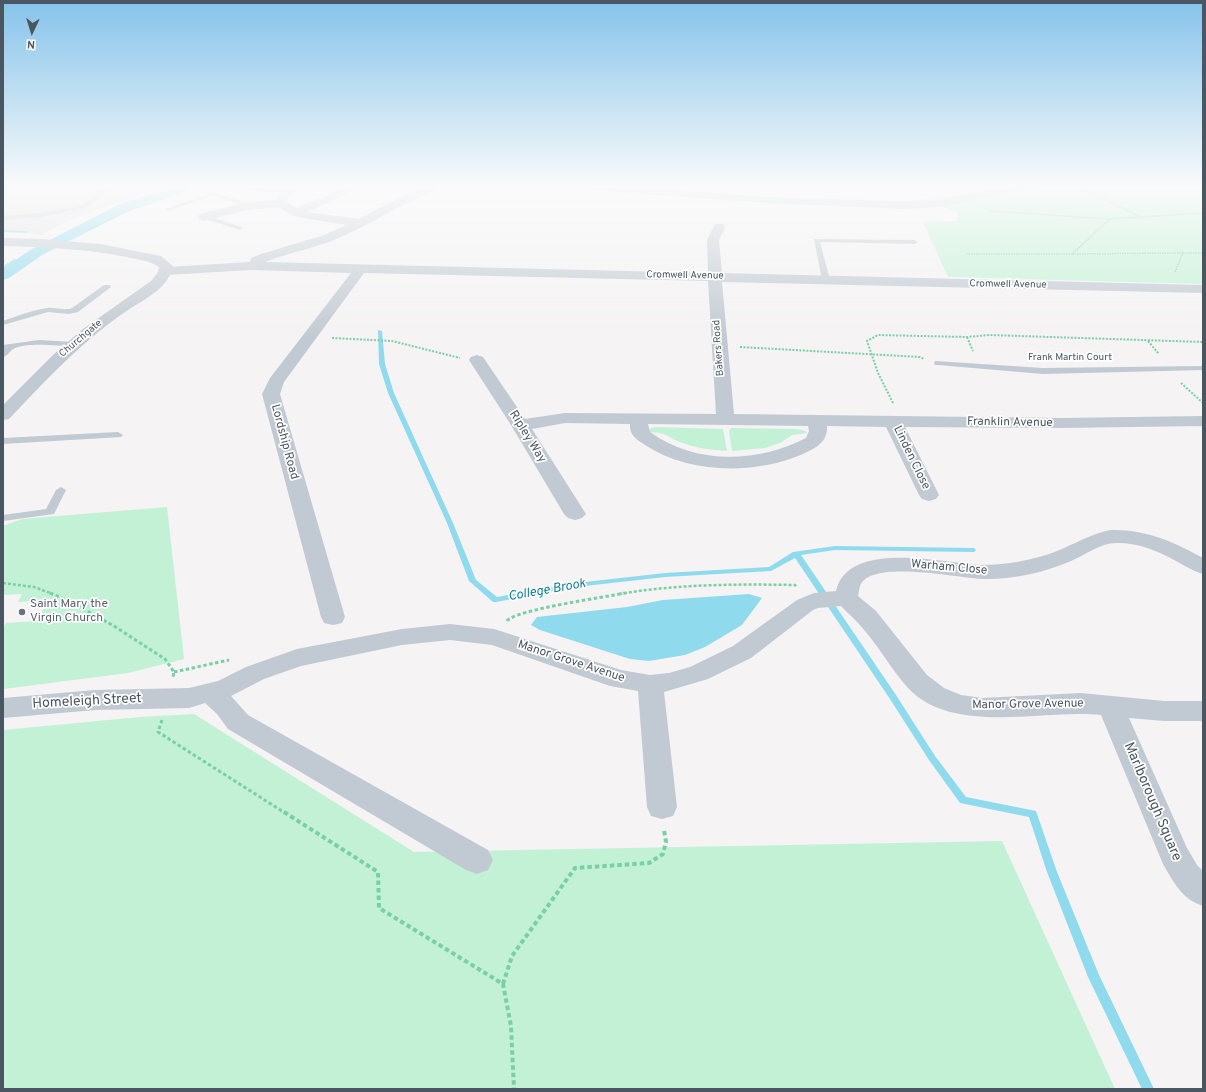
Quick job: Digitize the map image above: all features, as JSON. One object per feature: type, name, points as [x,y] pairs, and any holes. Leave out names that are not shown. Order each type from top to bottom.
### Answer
[{"type":"street","points":[[251,266],[260,259],[331,237]]},
{"type":"street","name":"Bakers Road","points":[[714,237],[713,240],[719,347],[725,419]]},
{"type":"street","points":[[3,242],[59,244],[122,251],[156,259],[166,266],[166,271]]},
{"type":"street","name":"Cromwell Avenue","points":[[166,271],[251,266],[1203,289]]},
{"type":"street","name":"Lordship Road","points":[[333,617],[271,394],[276,382],[361,268]]},
{"type":"street","name":"Churchgate","points":[[3,415],[74,344],[98,324],[158,283],[166,271]]},
{"type":"street","name":"Ripley Way","points":[[477,360],[520,425],[575,514]]},
{"type":"street","name":"Franklin Avenue","points":[[520,425],[565,418],[1060,423],[1203,421]]},
{"type":"street","points":[[641,419],[638,427],[640,432],[652,443],[661,447],[698,458],[741,462],[758,461],[786,455],[814,441],[818,431],[817,420]]},
{"type":"street","name":"Linden Close","points":[[898,422],[929,495]]},
{"type":"street","name":"Warham Close","points":[[834,600],[846,591],[852,579],[866,569],[877,566],[898,564],[966,572],[999,572],[1048,561],[1071,554],[1098,539],[1109,536],[1131,537],[1145,540],[1174,552],[1203,567]]},
{"type":"street","name":"Manor Grove Avenue","points":[[170,700],[189,698],[226,688],[275,665],[297,658],[402,637],[457,633],[494,637],[618,679],[650,684],[669,682],[699,673],[742,652],[805,605],[834,600],[871,622],[918,682],[927,690],[957,704],[982,708],[1081,703],[1164,711],[1203,711]]},
{"type":"street","points":[[650,684],[662,807]]},
{"type":"street","points":[[210,693],[226,707],[238,722],[477,860]]},
{"type":"street","name":"Homeleigh Street","points":[[3,708],[95,700],[170,700]]},
{"type":"street","name":"Marlborough Square","points":[[1111,706],[1174,855],[1186,875],[1203,892]]},
{"type":"lane","points":[[826,280],[816,240],[915,242]]},
{"type":"lane","points":[[3,323],[48,310],[69,312],[75,310],[108,288]]},
{"type":"lane","points":[[3,354],[7,347],[39,342],[74,344]]},
{"type":"lane","name":"Frank Martin Court","points":[[938,363],[1043,371],[1203,368]]},
{"type":"lane","points":[[3,441],[118,435]]},
{"type":"lane","points":[[3,518],[50,512],[61,490]]},
{"type":"path","points":[[1072,254],[1091,237]]},
{"type":"path","points":[[1172,278],[1183,253]]},
{"type":"path","points":[[966,254],[1203,253]]},
{"type":"path","points":[[898,422],[871,356],[867,341],[878,335],[966,337],[989,335],[1203,342]]},
{"type":"path","points":[[311,337],[392,341],[457,358],[477,360]]},
{"type":"path","points":[[719,347],[822,350],[871,356],[920,357],[938,363]]},
{"type":"path","points":[[1166,369],[1203,403]]},
{"type":"path","points":[[3,583],[34,587],[69,601],[114,626],[165,659],[174,672],[173,688],[158,732],[378,872],[379,908],[503,984]]},
{"type":"path","points":[[494,637],[509,618],[524,612],[643,590],[734,584],[772,584]]},
{"type":"path","points":[[514,1089],[511,1026],[503,984],[512,956],[575,868],[649,863],[663,854],[666,842],[662,807]]},
{"type":"green space","points":[[930,237],[1203,237],[1203,284],[948,277]]},
{"type":"green space","points":[[654,427],[723,429],[727,451],[686,444],[662,433],[648,433],[647,431]]},
{"type":"green space","points":[[731,428],[795,429],[803,430],[808,433],[792,435],[780,443],[765,448],[732,451],[729,431]]},
{"type":"green space","points":[[167,507],[184,659],[128,673],[3,689],[3,629],[6,623],[37,621],[48,600],[18,602],[22,594],[3,595],[3,526],[22,519]]},
{"type":"green space","points":[[194,714],[414,852],[1002,841],[1115,1089],[3,1089],[3,730],[140,717]]},
{"type":"water","points":[[34,250],[47,251],[3,279],[3,269]]},
{"type":"water","points":[[749,594],[762,598],[742,625],[705,647],[685,655],[649,661],[630,659],[540,630],[531,625],[537,617],[627,607],[663,600]]},
{"type":"waterway","points":[[3,275],[37,252],[66,237]]},
{"type":"waterway","name":"College Brook","points":[[380,331],[382,364],[391,393],[450,523],[473,581],[496,600],[576,585],[665,575],[771,569],[796,554]]},
{"type":"waterway","points":[[796,554],[835,548],[972,550]]},
{"type":"waterway","points":[[796,554],[893,697],[932,758],[963,800],[1033,814],[1052,872],[1094,977],[1148,1089]]},
{"type":"place","name":"Saint Mary the Virgin Church","points":[[22,612]]}]
